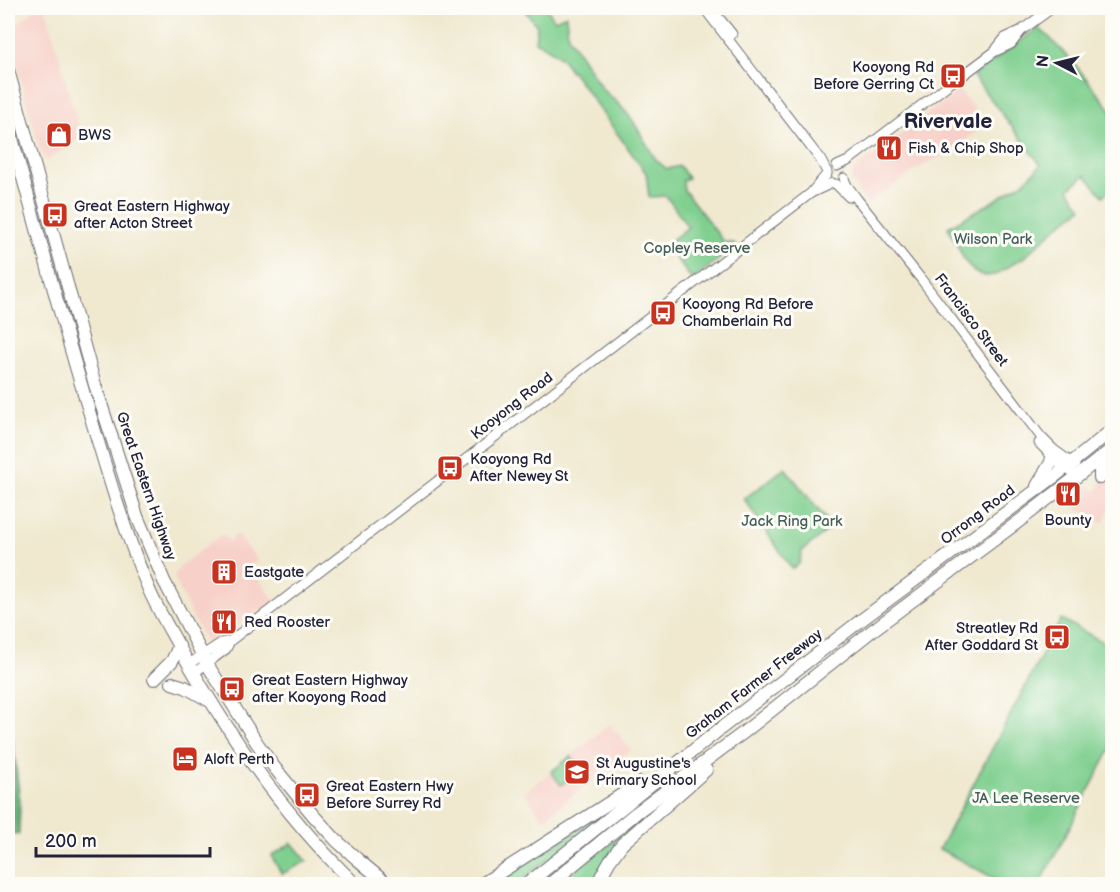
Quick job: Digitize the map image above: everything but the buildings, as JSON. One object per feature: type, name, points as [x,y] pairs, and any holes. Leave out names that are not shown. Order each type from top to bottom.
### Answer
[{"type":"highway","name":"Great Eastern Highway","points":[[8,70],[95,385],[137,516],[164,580],[205,660],[256,743],[291,789],[336,840],[387,885]]},
{"type":"highway","name":"Great Eastern Highway","points":[[8,123],[73,357],[127,532],[151,593],[191,668],[237,742],[288,810],[331,861],[356,885]]},
{"type":"highway","name":"Orrong Road","points":[[860,621],[1034,492],[1113,430]]},
{"type":"highway","points":[[1100,478],[1100,470],[1111,450]]},
{"type":"highway","name":"Orrong Road","points":[[868,633],[1111,450]]},
{"type":"highway","points":[[1034,492],[1052,457]]},
{"type":"highway","name":"Graham Farmer Freeway","points":[[527,885],[720,729],[860,621]]},
{"type":"highway","name":"Graham Farmer Freeway","points":[[550,885],[636,813],[868,633]]},
{"type":"highway","points":[[154,679],[171,661],[179,646]]},
{"type":"highway","points":[[172,683],[185,687],[211,701]]},
{"type":"highway","points":[[482,885],[720,729]]},
{"type":"highway","points":[[597,885],[622,844],[709,767],[743,732]]},
{"type":"street","points":[[704,8],[820,159],[832,170],[842,169],[839,180],[828,180],[832,170]]},
{"type":"street","points":[[711,8],[832,170]]},
{"type":"street","name":"Kooyong Road","points":[[191,668],[205,660],[221,643],[230,641],[423,494],[811,193],[832,170],[848,161],[994,52],[1005,38],[1022,30],[1052,8]]},
{"type":"street","name":"Kooyong Road","points":[[811,193],[839,180],[857,160],[957,85],[962,76]]},
{"type":"street","name":"Francisco Street","points":[[839,180],[1038,442],[1052,457],[1081,473]]},
{"type":"street","name":"Francisco Street","points":[[839,180],[846,184],[921,279],[1041,437],[1069,465]]},
{"type":"shaded area","points":[[36,8],[46,8],[81,137],[49,160],[45,159],[40,152],[9,38],[11,29]]},
{"type":"shaded area","points":[[959,90],[986,124],[955,148],[914,171],[868,204],[851,181],[852,171]]},
{"type":"shaded area","points":[[1112,461],[1112,504],[1103,523],[1061,500],[1081,485],[1097,491]]},
{"type":"shaded area","points":[[222,534],[229,541],[237,534],[258,560],[250,567],[275,601],[257,611],[221,638],[208,643],[174,578],[181,565]]},
{"type":"shaded area","name":"St Augustine's Primary School","points":[[610,724],[631,750],[544,819],[524,793]]},
{"type":"green space","name":"Copley Reserve","points":[[523,8],[546,8],[555,20],[566,15],[568,36],[603,90],[633,121],[656,160],[667,169],[680,166],[688,178],[683,181],[684,190],[724,242],[733,243],[736,246],[692,280],[666,245],[688,227],[666,196],[649,197],[646,173],[564,61],[535,41],[537,26]]},
{"type":"green space","name":"Wilson Park","points":[[1038,28],[1077,67],[1112,111],[1112,189],[1103,196],[1085,175],[1069,189],[1082,208],[1023,258],[995,275],[985,276],[974,272],[965,261],[948,227],[1025,181],[1041,165],[973,76]]},
{"type":"green space","name":"Jack Ring Park","points":[[785,468],[832,527],[802,551],[799,564],[792,569],[744,499]]},
{"type":"green space","name":"JA Lee Reserve","points":[[1061,619],[1112,647],[1112,746],[1040,884],[1005,884],[939,849]]},
{"type":"green space","points":[[8,701],[20,801],[19,834],[8,834]]},
{"type":"green space","points":[[571,756],[581,770],[561,785],[551,772]]},
{"type":"green space","points":[[611,808],[517,884],[494,884]]},
{"type":"green space","points":[[652,810],[593,884],[558,884]]},
{"type":"green space","points":[[292,843],[307,861],[282,874],[271,856]]},
{"type":"place","name":"Kooyong Rd Before Gerring Ct","points":[[953,76]]},
{"type":"place","name":"BWS","points":[[59,135]]},
{"type":"place","name":"Fish & Chip Shop","points":[[889,148]]},
{"type":"place","name":"Great Eastern Highway after Acton Street","points":[[55,215]]},
{"type":"place","name":"Kooyong Rd Before Chamberlain Rd","points":[[663,313]]},
{"type":"place","name":"Kooyong Rd After Newey St","points":[[450,468]]},
{"type":"place","name":"Bounty","points":[[1068,494]]},
{"type":"place","name":"Eastgate","points":[[224,572]]},
{"type":"place","name":"Red Rooster","points":[[224,622]]},
{"type":"place","name":"Streatley Rd After Goddard St","points":[[1057,637]]},
{"type":"place","name":"Great Eastern Highway after Kooyong Road","points":[[232,689]]},
{"type":"place","name":"Aloft Perth","points":[[185,759]]},
{"type":"place","name":"St Augustine's Primary School","points":[[577,772]]},
{"type":"place","name":"Great Eastern Hwy Before Surrey Rd","points":[[307,795]]},
{"type":"district","name":"Rivervale","points":[[948,121]]}]
